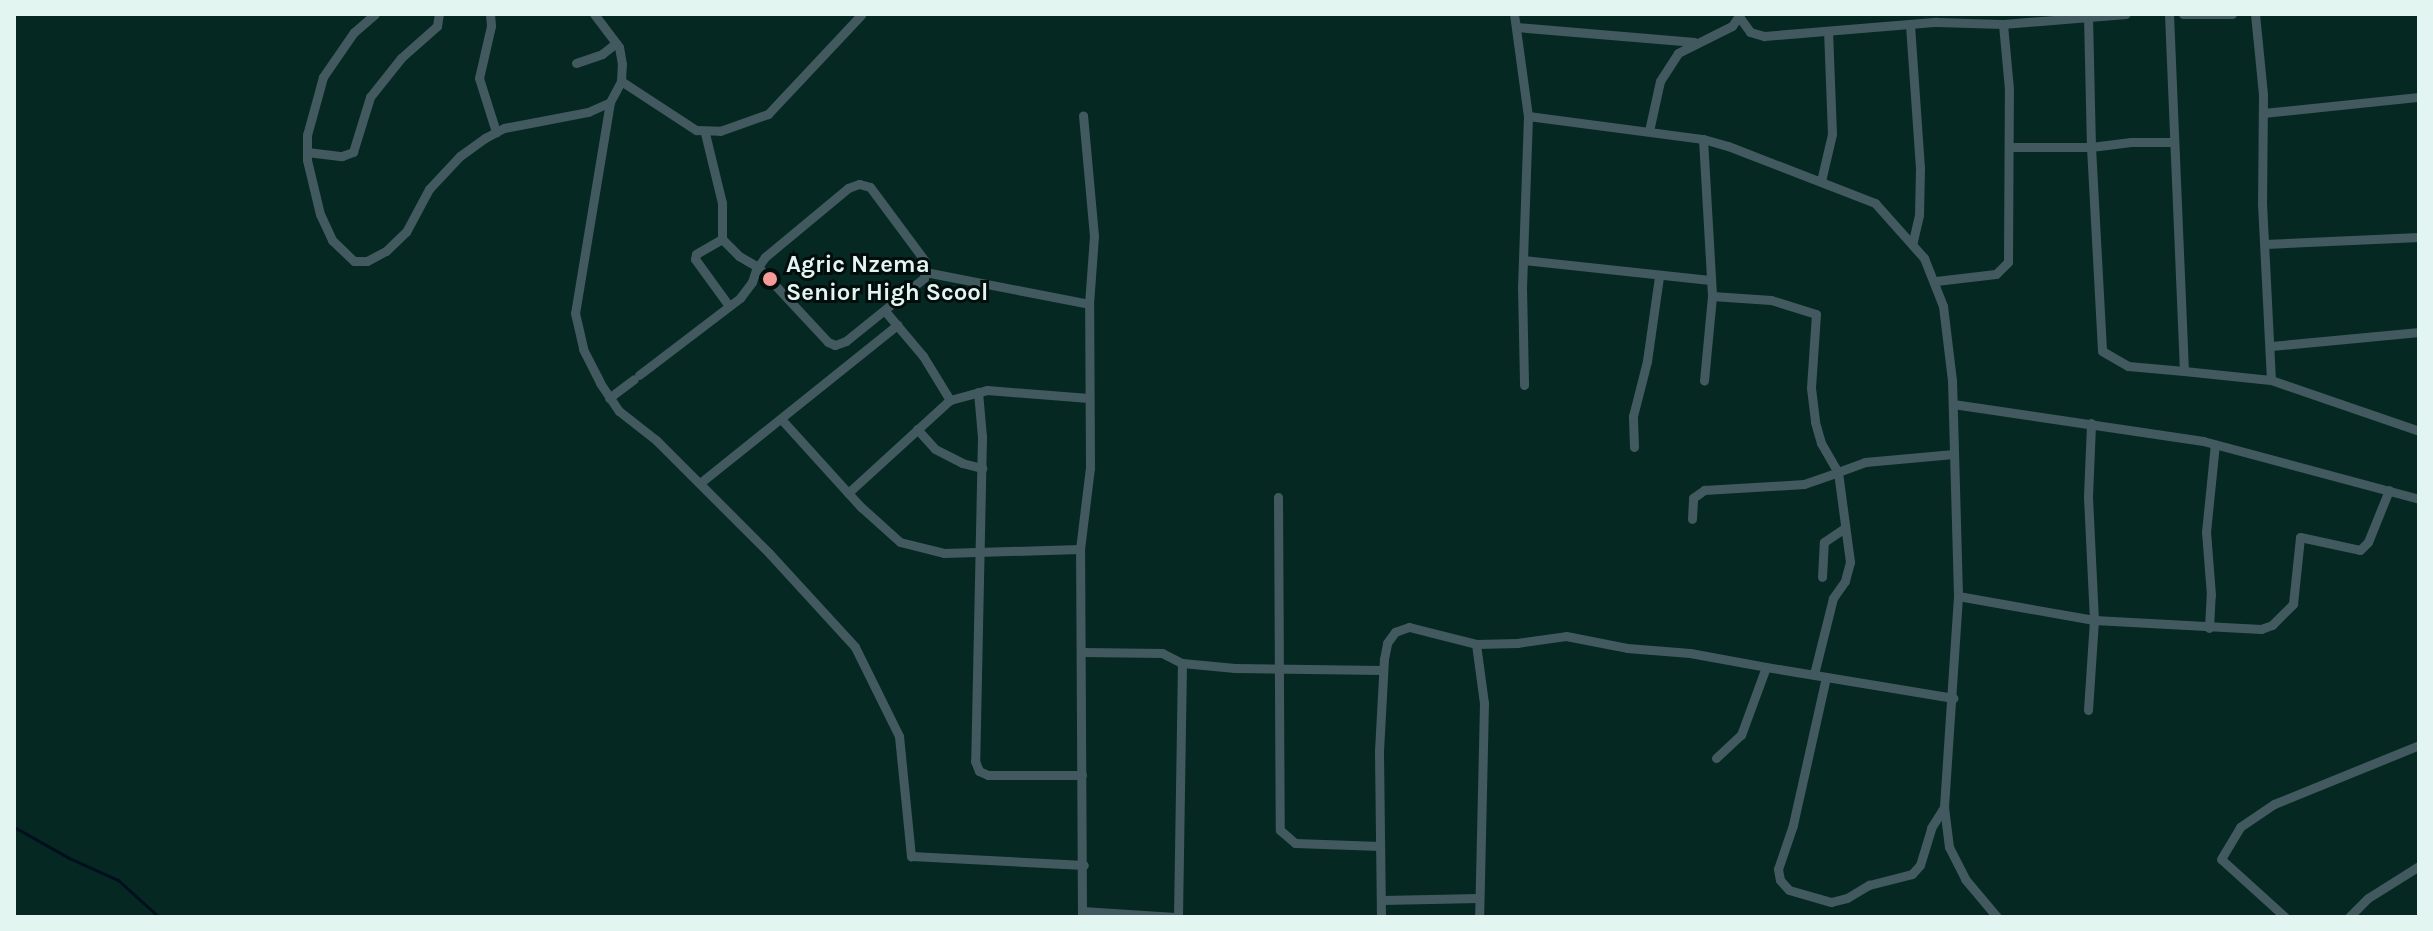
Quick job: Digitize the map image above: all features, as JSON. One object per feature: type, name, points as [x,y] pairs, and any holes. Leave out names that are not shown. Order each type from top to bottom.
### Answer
[{"type":"street","points":[[375,14],[354,32],[323,77],[313,106],[307,152],[320,214],[332,240],[354,261],[367,261],[386,251],[406,232],[429,189],[460,156],[496,132],[588,112],[610,102]]},
{"type":"street","points":[[307,152],[342,156],[353,152],[370,97],[401,58],[437,26],[439,14]]},
{"type":"street","points":[[490,14],[491,26],[479,78],[496,132]]},
{"type":"street","points":[[594,14],[616,43],[622,64],[621,81],[610,102],[575,313],[583,349],[609,398],[619,411],[656,440],[700,483],[855,647],[899,736],[911,856],[1084,865]]},
{"type":"street","points":[[1514,14],[1528,116],[1523,260],[1524,385]]},
{"type":"street","points":[[1649,131],[1667,67],[1678,53],[1694,42],[1732,26],[1740,16],[1750,32],[1764,36],[1978,18],[2003,24],[2126,14]]},
{"type":"street","points":[[2169,14],[2184,371]]},
{"type":"street","points":[[2183,14],[2232,14]]},
{"type":"street","points":[[2255,14],[2263,113],[2271,380]]},
{"type":"street","points":[[705,133],[768,114],[861,15]]},
{"type":"street","points":[[2088,16],[2091,147],[2102,351],[2128,366],[2271,380],[2419,431]]},
{"type":"street","points":[[1936,281],[1981,278],[2004,269],[2008,262],[2009,147],[2003,24]]},
{"type":"street","points":[[1910,25],[1920,168],[1919,215],[1913,242]]},
{"type":"street","points":[[1516,27],[1694,42]]},
{"type":"street","points":[[1821,181],[1832,134],[1828,31]]},
{"type":"street","points":[[576,63],[602,54],[616,43]]},
{"type":"street","points":[[609,398],[729,306],[752,282],[758,267],[813,217],[859,184],[870,187],[883,204],[925,261],[925,272],[914,288],[846,341],[835,345],[814,328],[758,267],[739,256],[722,239],[722,203],[705,133],[621,81]]},
{"type":"street","points":[[2263,113],[2419,97]]},
{"type":"street","points":[[1083,115],[1094,236],[1089,304],[1090,468],[1080,549],[1083,652],[1080,684],[1080,835],[1084,865],[1082,914],[1176,917],[1182,663]]},
{"type":"street","points":[[1528,116],[1703,139],[1821,181],[1875,203],[1913,242],[1936,281],[1950,341],[1958,596],[1944,807],[1949,847],[1965,879],[1997,917]]},
{"type":"street","points":[[1703,139],[1712,296],[1704,381]]},
{"type":"street","points":[[2009,147],[2091,147],[2131,142],[2174,142]]},
{"type":"street","points":[[2265,244],[2419,237]]},
{"type":"street","points":[[722,239],[696,254],[695,259],[729,306]]},
{"type":"street","points":[[1523,260],[1659,277],[1710,280]]},
{"type":"street","points":[[925,272],[1089,304]]},
{"type":"street","points":[[1634,447],[1633,416],[1650,346],[1659,277]]},
{"type":"street","points":[[1712,296],[1771,300],[1816,314],[1811,388],[1815,422],[1821,443],[1838,472],[1848,573],[1833,598],[1814,674]]},
{"type":"street","points":[[885,311],[923,356],[950,400]]},
{"type":"street","points":[[700,483],[897,325]]},
{"type":"street","points":[[2271,346],[2419,332]]},
{"type":"street","points":[[848,493],[950,400],[978,392],[1021,391],[1089,398]]},
{"type":"street","points":[[978,392],[982,468],[973,720],[976,766],[988,775],[1082,775]]},
{"type":"street","points":[[1953,404],[2215,444],[2419,499]]},
{"type":"street","points":[[782,420],[848,493],[900,542],[928,551],[981,555],[1080,549]]},
{"type":"street","points":[[2088,710],[2094,620],[2088,496],[2091,423]]},
{"type":"street","points":[[917,429],[935,449],[962,463],[982,468]]},
{"type":"street","points":[[2209,628],[2211,595],[2206,532],[2215,444]]},
{"type":"street","points":[[1692,519],[1693,498],[1704,490],[1804,484],[1865,462],[1954,454]]},
{"type":"street","points":[[1958,596],[2094,620],[2261,629],[2272,625],[2293,604],[2300,537],[2360,550],[2368,542],[2389,490]]},
{"type":"street","points":[[1278,497],[1280,830],[1295,843],[1380,846]]},
{"type":"street","points":[[1822,577],[1824,542],[1845,528]]},
{"type":"street","points":[[1381,917],[1383,670],[1387,643],[1395,632],[1409,627],[1476,644],[1517,643],[1566,636],[1627,648],[1690,653],[1953,698]]},
{"type":"street","points":[[1476,644],[1484,703],[1479,917]]},
{"type":"street","points":[[1083,652],[1162,653],[1182,663],[1279,670],[1383,670]]},
{"type":"street","points":[[1716,758],[1741,735],[1766,667]]},
{"type":"street","points":[[1826,677],[1793,825],[1778,869],[1780,880],[1789,890],[1831,902],[1847,898],[1869,885],[1912,874],[1920,865],[1931,828],[1944,807]]},
{"type":"street","points":[[2285,917],[2221,859],[2240,827],[2274,804],[2419,745]]},
{"type":"street","points":[[2349,917],[2368,898],[2419,866]]},
{"type":"street","points":[[1382,900],[1479,898]]},
{"type":"waterway","points":[[14,827],[69,858],[118,880],[159,917]]},
{"type":"place","name":"Agric Nzema Senior High Scool","points":[[770,279]]}]
